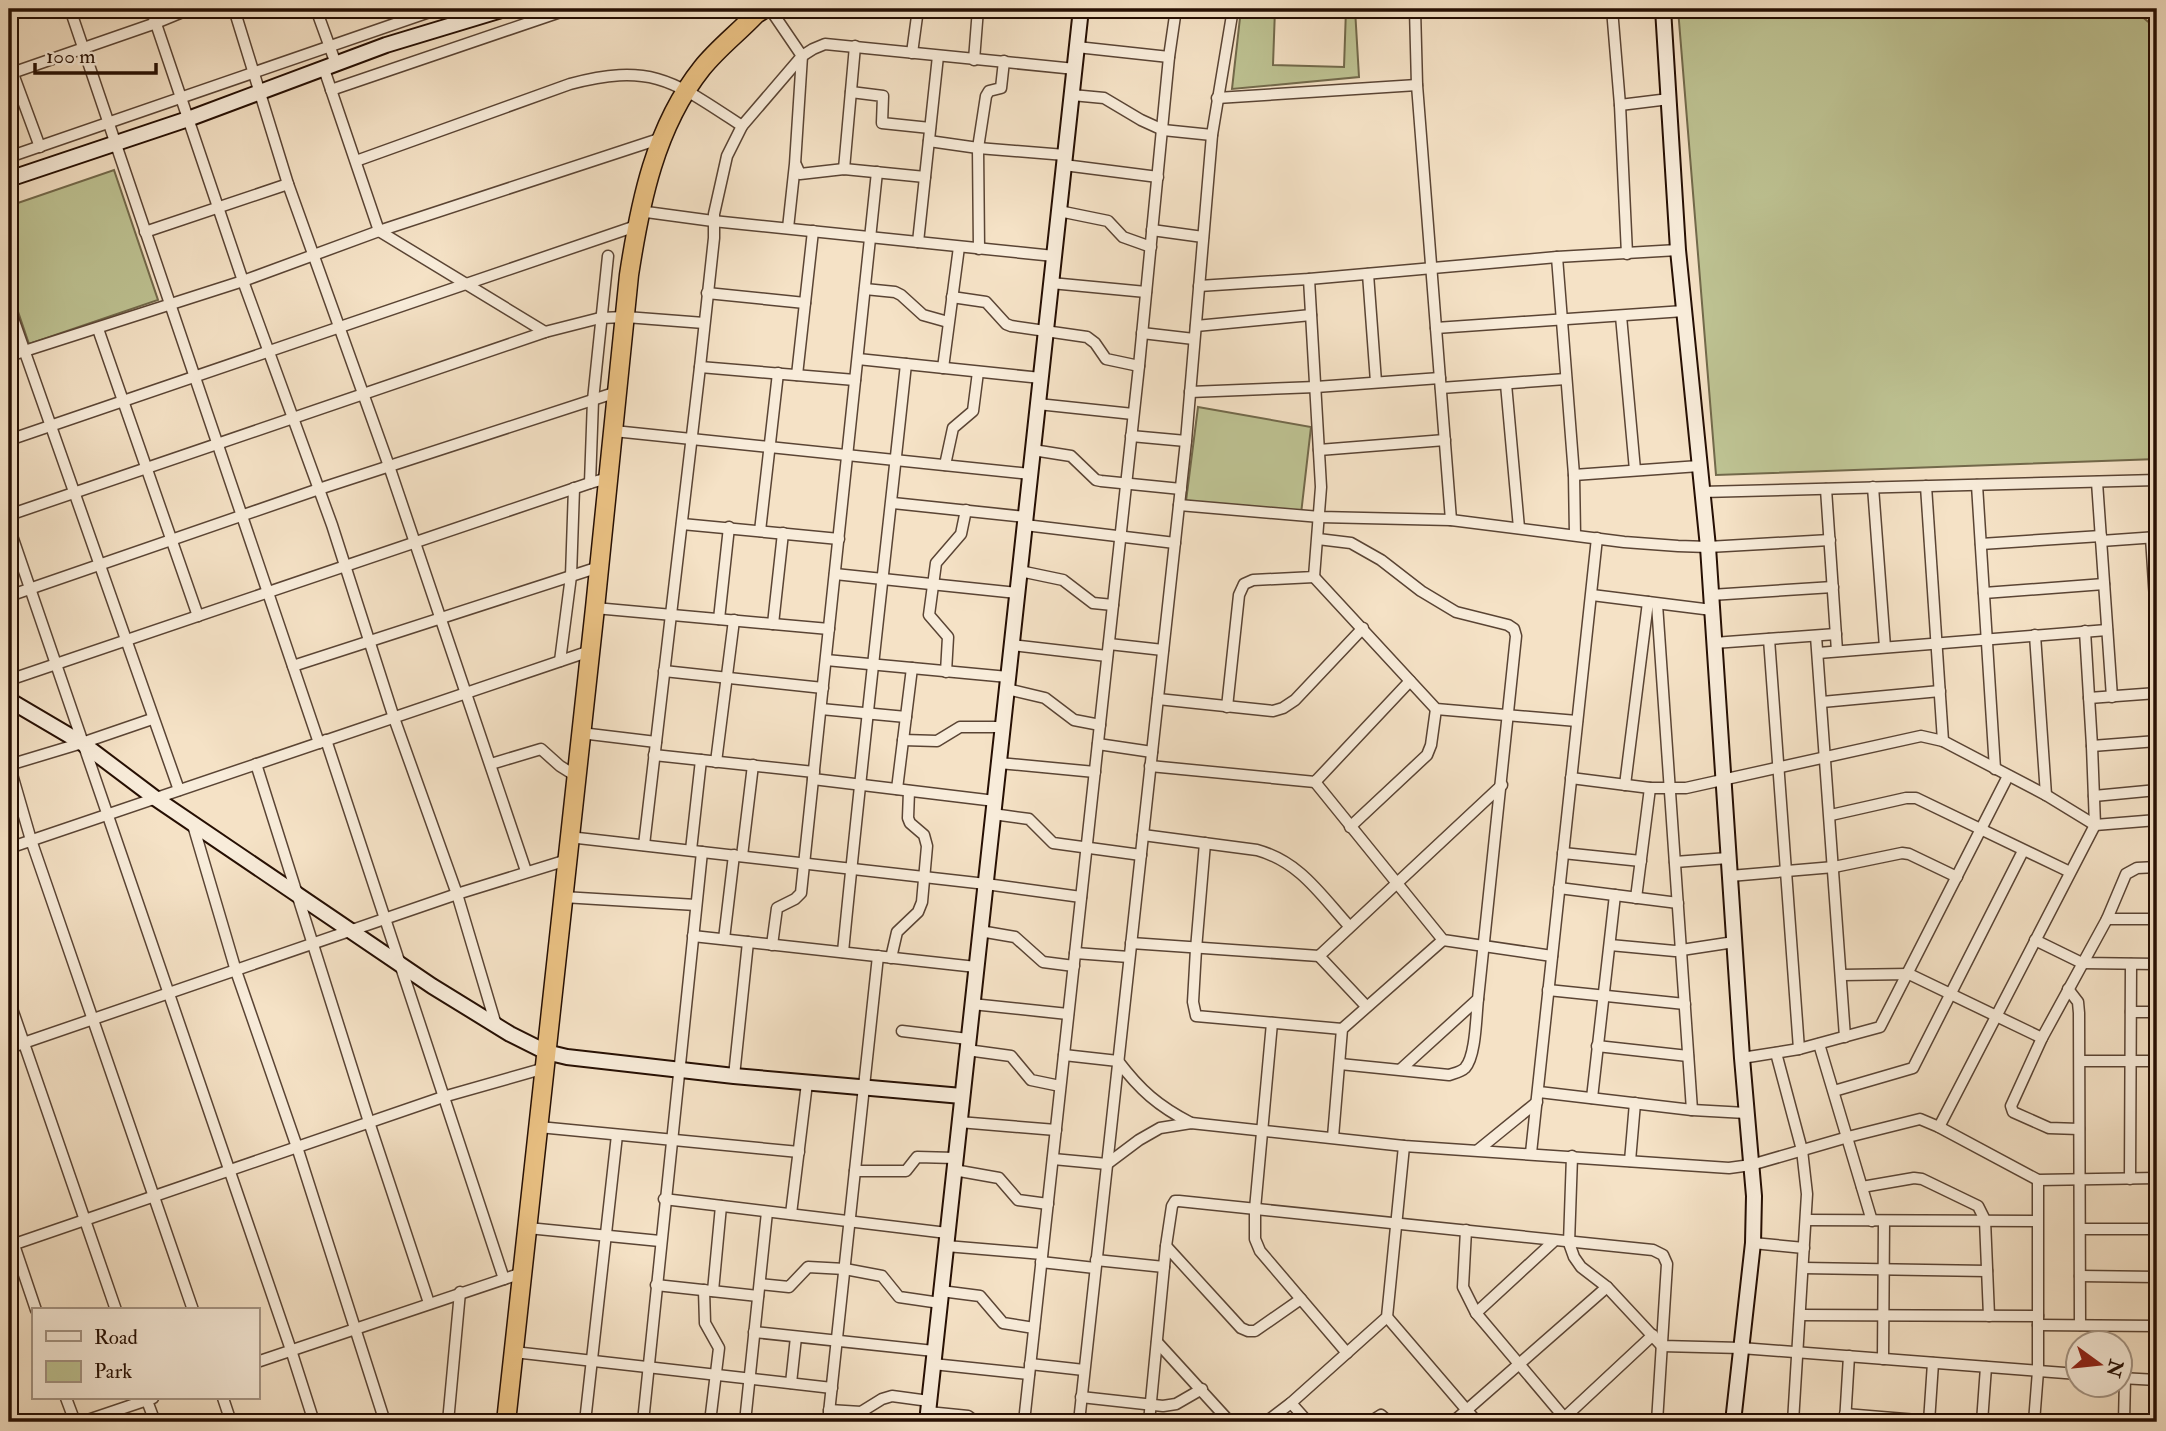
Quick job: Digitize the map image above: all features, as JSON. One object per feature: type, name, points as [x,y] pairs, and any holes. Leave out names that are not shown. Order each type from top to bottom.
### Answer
[{"type":"highway","points":[[506,1422],[629,275],[638,219],[653,161],[688,90],[702,68],[756,14],[767,9]]},
{"type":"main road","points":[[9,179],[188,119],[386,45],[505,9]]},
{"type":"main road","points":[[928,1412],[1081,9]]},
{"type":"main road","points":[[1663,9],[1678,250],[1708,547],[1742,1058],[1754,1196],[1754,1243],[1733,1422]]},
{"type":"main road","points":[[9,700],[82,743],[193,824],[546,1060],[567,1057],[734,1076],[962,1096]]},
{"type":"street","points":[[70,9],[293,666],[386,919],[504,1279]]},
{"type":"street","points":[[151,9],[457,894],[496,1026]]},
{"type":"street","points":[[40,147],[10,70],[83,48],[190,9]]},
{"type":"street","points":[[234,9],[288,184],[389,466],[526,871]]},
{"type":"street","points":[[316,9],[329,47],[331,90],[379,231],[545,332]]},
{"type":"street","points":[[9,157],[438,9]]},
{"type":"street","points":[[331,90],[565,9]]},
{"type":"street","points":[[767,9],[802,57],[788,228]]},
{"type":"street","points":[[912,53],[918,9]]},
{"type":"street","points":[[974,60],[978,9],[1009,12],[1010,9]]},
{"type":"street","points":[[1024,1422],[1176,9]]},
{"type":"street","points":[[1079,1422],[1186,441],[1212,135],[1233,9]]},
{"type":"street","points":[[1415,9],[1417,85],[1451,520]]},
{"type":"street","points":[[1612,9],[1620,105],[1627,254]]},
{"type":"street","points":[[644,845],[700,367],[714,238],[713,222],[727,156],[742,126],[802,57],[825,44],[1075,69]]},
{"type":"street","points":[[844,169],[855,46]]},
{"type":"street","points":[[1077,47],[1169,57]]},
{"type":"street","points":[[918,242],[938,56]]},
{"type":"street","points":[[979,249],[978,148],[986,96],[989,91],[1001,88],[1004,61]]},
{"type":"street","points":[[356,161],[569,83],[604,75],[639,74],[688,90],[742,126]]},
{"type":"street","points":[[1217,98],[1417,85]]},
{"type":"street","points":[[850,92],[883,96],[882,124],[930,128]]},
{"type":"street","points":[[1072,95],[1104,98],[1163,130],[1212,135]]},
{"type":"street","points":[[1620,105],[1669,99]]},
{"type":"street","points":[[9,356],[243,281],[379,231],[663,138]]},
{"type":"street","points":[[929,141],[1065,160],[1158,177]]},
{"type":"street","points":[[795,164],[800,174],[844,169],[925,177]]},
{"type":"street","points":[[772,944],[777,908],[801,892],[877,172]]},
{"type":"street","points":[[145,232],[288,184]]},
{"type":"street","points":[[1059,211],[1108,221],[1123,237],[1151,247]]},
{"type":"street","points":[[9,440],[468,284],[638,219],[788,228],[1054,256]]},
{"type":"street","points":[[1152,230],[1203,237]]},
{"type":"street","points":[[797,375],[813,231]]},
{"type":"street","points":[[943,368],[959,247]]},
{"type":"street","points":[[1199,286],[1678,250]]},
{"type":"street","points":[[590,482],[593,400],[608,256]]},
{"type":"street","points":[[1557,257],[1574,475],[1575,535]]},
{"type":"street","points":[[1368,274],[1376,382]]},
{"type":"street","points":[[1309,279],[1319,450],[1320,517],[1314,577]]},
{"type":"street","points":[[1051,283],[1146,292]]},
{"type":"street","points":[[865,289],[895,292],[923,316],[948,322]]},
{"type":"street","points":[[708,293],[805,303]]},
{"type":"street","points":[[952,297],[986,302],[1006,324],[1087,337],[1095,343],[1105,359],[1139,366]]},
{"type":"street","points":[[9,307],[72,494],[100,563],[152,719],[179,790]]},
{"type":"street","points":[[1436,328],[1684,311]]},
{"type":"street","points":[[1196,326],[1311,315]]},
{"type":"street","points":[[1621,316],[1635,470]]},
{"type":"street","points":[[9,515],[545,332],[600,318],[626,317],[704,323]]},
{"type":"street","points":[[97,329],[198,617]]},
{"type":"street","points":[[1142,333],[1194,339]]},
{"type":"street","points":[[858,359],[1041,378]]},
{"type":"street","points":[[843,952],[866,714],[893,503],[906,364]]},
{"type":"street","points":[[700,367],[855,380]]},
{"type":"street","points":[[945,465],[953,428],[973,411],[978,372]]},
{"type":"street","points":[[760,531],[778,373]]},
{"type":"street","points":[[1190,392],[1376,382],[1506,384],[1566,379]]},
{"type":"street","points":[[1506,384],[1519,528]]},
{"type":"street","points":[[9,596],[319,489],[617,392]]},
{"type":"street","points":[[1038,404],[1133,414]]},
{"type":"street","points":[[614,431],[1030,474]]},
{"type":"street","points":[[1131,436],[1186,441]]},
{"type":"street","points":[[1319,450],[1445,440]]},
{"type":"street","points":[[1033,450],[1071,456],[1096,480],[1181,489]]},
{"type":"street","points":[[1574,475],[1699,466]]},
{"type":"street","points":[[9,680],[608,478]]},
{"type":"street","points":[[1702,492],[2157,480]]},
{"type":"street","points":[[2098,482],[2112,697]]},
{"type":"street","points":[[1977,485],[1995,769]]},
{"type":"street","points":[[1926,486],[1943,741]]},
{"type":"street","points":[[1873,487],[1885,647]]},
{"type":"street","points":[[560,661],[571,576],[574,488]]},
{"type":"street","points":[[1826,489],[1837,651]]},
{"type":"street","points":[[893,503],[965,510],[1175,543]]},
{"type":"street","points":[[1179,505],[1320,517],[1451,520],[1597,538],[1708,547],[1830,540]]},
{"type":"street","points":[[946,671],[947,637],[929,615],[932,584],[938,558],[961,534],[965,510]]},
{"type":"street","points":[[682,524],[839,539]]},
{"type":"street","points":[[9,527],[314,1422]]},
{"type":"street","points":[[719,619],[729,527]]},
{"type":"street","points":[[773,624],[783,533]]},
{"type":"street","points":[[1981,544],[2154,537],[2157,632]]},
{"type":"street","points":[[1531,1153],[1597,538]]},
{"type":"street","points":[[1318,539],[1352,543],[1456,612],[1508,625],[1514,629],[1517,636],[1472,1057],[1467,1066],[1450,1075],[1340,1064]]},
{"type":"street","points":[[293,666],[599,567]]},
{"type":"street","points":[[1020,571],[1063,580],[1093,603],[1113,606]]},
{"type":"street","points":[[835,574],[1017,593]]},
{"type":"street","points":[[1227,707],[1240,595],[1244,584],[1253,580],[1314,577],[1436,709],[1509,713],[1577,721]]},
{"type":"street","points":[[1984,593],[2104,584]]},
{"type":"street","points":[[1592,595],[1652,603],[1712,603],[1833,587]]},
{"type":"street","points":[[1625,785],[1652,603]]},
{"type":"street","points":[[1652,603],[1670,789],[1692,1110]]},
{"type":"street","points":[[595,608],[829,629]]},
{"type":"street","points":[[716,762],[734,620]]},
{"type":"street","points":[[1158,699],[1273,711],[1283,708],[1295,699],[1363,628]]},
{"type":"street","points":[[1818,653],[2107,630]]},
{"type":"street","points":[[1939,1127],[2095,825],[2085,631]]},
{"type":"street","points":[[1714,643],[1836,634]]},
{"type":"street","points":[[2035,635],[2046,795]]},
{"type":"street","points":[[1816,636],[1846,1037]]},
{"type":"street","points":[[1769,639],[1798,1049]]},
{"type":"street","points":[[1109,643],[1163,650]]},
{"type":"street","points":[[1012,645],[1107,656]]},
{"type":"street","points":[[9,848],[590,650]]},
{"type":"street","points":[[826,660],[946,671],[1007,683],[1045,698],[1074,720],[1100,725]]},
{"type":"street","points":[[897,789],[912,668]]},
{"type":"street","points":[[664,671],[823,688]]},
{"type":"street","points":[[1315,782],[1410,681]]},
{"type":"street","points":[[1822,702],[1940,691]]},
{"type":"street","points":[[2089,698],[2157,693]]},
{"type":"street","points":[[821,709],[906,717]]},
{"type":"street","points":[[1350,827],[1427,755],[1436,709]]},
{"type":"street","points":[[152,719],[9,764],[31,840],[192,1308]]},
{"type":"street","points":[[903,740],[937,741],[961,727],[1003,727]]},
{"type":"street","points":[[581,733],[656,742]]},
{"type":"street","points":[[1571,778],[1650,788],[1686,788],[1724,782],[1778,767],[1921,736],[1943,741],[2046,795],[2095,825],[2157,820]]},
{"type":"street","points":[[2092,746],[2157,741]]},
{"type":"street","points":[[1098,744],[1152,752]]},
{"type":"street","points":[[491,764],[541,749],[576,776]]},
{"type":"street","points":[[654,755],[753,765],[909,790],[994,807],[1029,819],[1053,843],[1141,855]]},
{"type":"street","points":[[691,850],[701,760]]},
{"type":"street","points":[[999,762],[1095,772]]},
{"type":"street","points":[[256,764],[429,1303]]},
{"type":"street","points":[[724,939],[753,765]]},
{"type":"street","points":[[1150,766],[1315,782],[1443,940],[1552,956]]},
{"type":"street","points":[[1742,1058],[1798,1049],[1880,1027],[2008,776]]},
{"type":"street","points":[[1319,956],[1502,785]]},
{"type":"street","points":[[1636,898],[1650,788]]},
{"type":"street","points":[[891,958],[897,932],[921,908],[926,839],[908,818],[909,790]]},
{"type":"street","points":[[2094,796],[2157,790]]},
{"type":"street","points":[[1831,816],[1916,797],[2070,872]]},
{"type":"street","points":[[193,824],[236,971],[297,1147],[385,1422]]},
{"type":"street","points":[[1143,835],[1257,850],[1275,855],[1289,863],[1349,926]]},
{"type":"street","points":[[569,837],[1081,897]]},
{"type":"street","points":[[1205,843],[1193,1002],[1196,1016],[1342,1029]]},
{"type":"street","points":[[1834,1091],[1913,1068],[2023,851]]},
{"type":"street","points":[[643,1422],[670,1140],[680,1070],[702,852]]},
{"type":"street","points":[[1563,853],[1641,861]]},
{"type":"street","points":[[1730,876],[1834,867],[1909,854],[1957,877]]},
{"type":"street","points":[[1675,862],[1728,858]]},
{"type":"street","points":[[9,1048],[457,894],[567,860]]},
{"type":"street","points":[[2079,1129],[2049,1128],[2013,1112],[2013,1099],[2042,1038],[2107,919],[2126,874],[2137,868],[2157,867]]},
{"type":"street","points":[[1559,888],[1678,903]]},
{"type":"street","points":[[1592,1098],[1615,895]]},
{"type":"street","points":[[563,897],[696,905]]},
{"type":"street","points":[[2107,919],[2157,919]]},
{"type":"street","points":[[980,931],[1015,937],[1042,962],[1074,966]]},
{"type":"street","points":[[693,936],[976,967]]},
{"type":"street","points":[[1333,1137],[1342,1029],[1443,940]]},
{"type":"street","points":[[2035,940],[2082,963],[2157,964]]},
{"type":"street","points":[[734,1076],[748,942]]},
{"type":"street","points":[[1610,945],[1681,950],[1734,942]]},
{"type":"street","points":[[1131,943],[1319,956],[1367,1006]]},
{"type":"street","points":[[1075,953],[1129,957]]},
{"type":"street","points":[[828,1422],[878,956]]},
{"type":"street","points":[[2130,1179],[2131,964]]},
{"type":"street","points":[[1842,975],[1909,974],[2042,1038]]},
{"type":"street","points":[[2068,989],[2078,1002],[2080,1325]]},
{"type":"street","points":[[1548,990],[1685,1004]]},
{"type":"street","points":[[1401,1069],[1478,999]]},
{"type":"street","points":[[9,1000],[115,1308]]},
{"type":"street","points":[[972,1004],[1068,1014]]},
{"type":"street","points":[[2131,1012],[2157,1012]]},
{"type":"street","points":[[1272,1023],[1255,1209],[1255,1239],[1260,1251],[1347,1353]]},
{"type":"street","points":[[902,1031],[1012,1056],[1031,1080],[1060,1086]]},
{"type":"street","points":[[1819,1044],[1872,1221]]},
{"type":"street","points":[[1597,1046],[1688,1056]]},
{"type":"street","points":[[1776,1053],[1802,1150],[1806,1184],[1807,1220],[1793,1422]]},
{"type":"street","points":[[1064,1055],[1118,1061],[1150,1098],[1165,1110],[1191,1123]]},
{"type":"street","points":[[11,1245],[546,1060]]},
{"type":"street","points":[[2080,1061],[2157,1061]]},
{"type":"street","points":[[791,1214],[807,1083]]},
{"type":"street","points":[[1478,1150],[1538,1097],[1592,1098],[1692,1110],[1746,1113]]},
{"type":"street","points":[[1630,1161],[1635,1103]]},
{"type":"street","points":[[1052,1159],[1107,1164],[1160,1128],[1191,1123],[1404,1146],[1729,1168],[1751,1165],[1920,1119],[2038,1180],[2157,1178]]},
{"type":"street","points":[[959,1122],[1056,1130]]},
{"type":"street","points":[[539,1127],[799,1152]]},
{"type":"street","points":[[585,1422],[617,1135]]},
{"type":"street","points":[[1266,1422],[1387,1317],[1404,1146]]},
{"type":"street","points":[[1572,1156],[1569,1243],[1581,1267],[1607,1287],[1662,1346],[1741,1348],[2064,1373]]},
{"type":"street","points":[[855,1171],[901,1172],[909,1168],[917,1157],[955,1164],[996,1177],[1003,1181],[1018,1200],[1048,1204]]},
{"type":"street","points":[[1863,1186],[1922,1179],[1978,1206],[1985,1220],[1989,1315]]},
{"type":"street","points":[[2034,1422],[2038,1371],[2038,1180]]},
{"type":"street","points":[[664,1199],[850,1222],[1042,1258],[1164,1267]]},
{"type":"street","points":[[1149,1422],[1166,1246],[1175,1201],[1653,1250],[1663,1255],[1667,1264],[1657,1422]]},
{"type":"street","points":[[710,1422],[719,1348],[704,1317],[721,1206]]},
{"type":"street","points":[[744,1422],[767,1212]]},
{"type":"street","points":[[1807,1220],[2037,1221]]},
{"type":"street","points":[[1883,1359],[1884,1222]]},
{"type":"street","points":[[528,1228],[660,1241]]},
{"type":"street","points":[[2081,1229],[2157,1229]]},
{"type":"street","points":[[9,1230],[11,1245],[35,1308]]},
{"type":"street","points":[[1466,1230],[1463,1287],[1476,1313],[1566,1420],[1653,1335]]},
{"type":"street","points":[[1476,1313],[1553,1241]]},
{"type":"street","points":[[1754,1243],[1804,1248]]},
{"type":"street","points":[[1166,1246],[1241,1328],[1248,1331],[1255,1331],[1301,1299]]},
{"type":"street","points":[[760,1284],[789,1287],[812,1266],[845,1269],[883,1276],[899,1297],[980,1296],[1003,1323],[1034,1328]]},
{"type":"street","points":[[1802,1268],[1987,1271]]},
{"type":"street","points":[[259,1361],[522,1273]]},
{"type":"street","points":[[2080,1276],[2157,1277]]},
{"type":"street","points":[[656,1285],[758,1296]]},
{"type":"street","points":[[1453,1422],[1607,1287]]},
{"type":"street","points":[[448,1422],[460,1292]]},
{"type":"street","points":[[1800,1315],[1989,1315],[2080,1325],[2157,1326]]},
{"type":"street","points":[[1387,1317],[1477,1422]]},
{"type":"street","points":[[754,1332],[837,1341],[934,1358],[1030,1369],[1084,1370]]},
{"type":"street","points":[[791,1383],[796,1337]]},
{"type":"street","points":[[1157,1342],[1230,1422]]},
{"type":"street","points":[[514,1352],[832,1388]]},
{"type":"street","points":[[1849,1356],[1845,1418],[1929,1421],[1933,1363]]},
{"type":"street","points":[[1982,1422],[1986,1367]]},
{"type":"street","points":[[2134,1379],[2157,1380]]},
{"type":"street","points":[[1081,1397],[1151,1406],[1176,1404],[1202,1390]]},
{"type":"street","points":[[829,1410],[861,1412],[892,1396],[928,1412],[968,1416],[976,1422]]},
{"type":"street","points":[[67,1400],[75,1422]]},
{"type":"street","points":[[82,1422],[143,1400]]},
{"type":"street","points":[[150,1400],[155,1422]]},
{"type":"street","points":[[224,1400],[232,1422]]},
{"type":"street","points":[[2124,1400],[2124,1422]]},
{"type":"street","points":[[1291,1403],[1308,1422]]},
{"type":"street","points":[[1370,1422],[1381,1415],[1389,1422]]},
{"type":"green space","points":[[1241,9],[1275,9],[1273,65],[1344,67],[1346,9],[1355,9],[1359,77],[1232,89]]},
{"type":"green space","points":[[1678,9],[2133,9],[2152,25],[2157,93],[2157,459],[1716,475]]},
{"type":"green space","points":[[114,170],[158,300],[29,344],[9,285],[9,206]]},
{"type":"green space","points":[[1198,407],[1311,427],[1301,514],[1186,501]]}]
